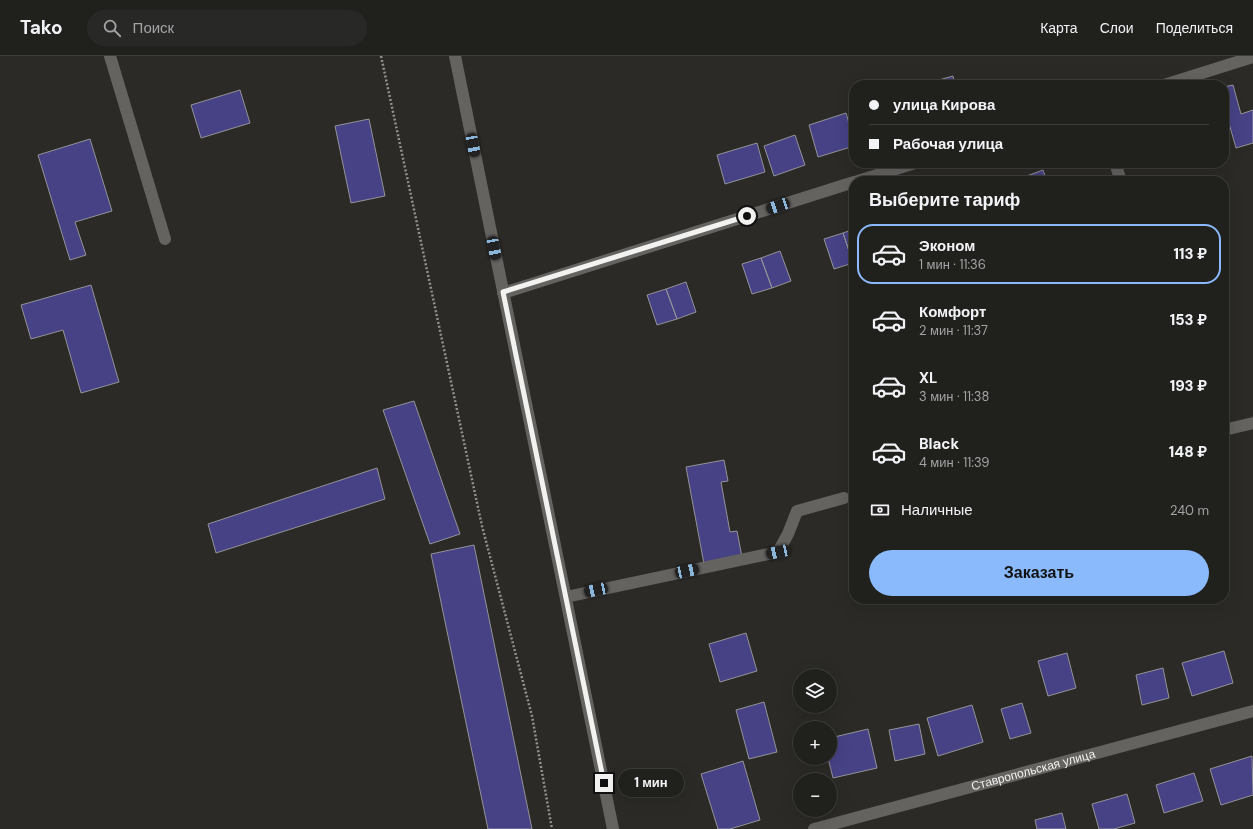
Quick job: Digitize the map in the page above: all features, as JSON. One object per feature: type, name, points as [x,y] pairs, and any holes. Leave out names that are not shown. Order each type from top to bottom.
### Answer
[{"type":"street","points":[[110,56],[165,238]]},
{"type":"street","points":[[455,56],[613,829]]},
{"type":"street","points":[[1180,80],[1253,57]]},
{"type":"street","points":[[874,176],[899,168]]},
{"type":"street","points":[[503,292],[849,184]]},
{"type":"street","points":[[1229,429],[1253,423]]},
{"type":"street","points":[[566,597],[778,552],[788,534],[797,511],[844,498]]},
{"type":"street","name":"Ставропольская улица","points":[[814,829],[1253,711]]},
{"type":"path","points":[[381,56],[482,526],[532,716],[552,829]]},
{"type":"building","points":[[953,76],[954,80],[939,80]]},
{"type":"building","points":[[1233,85],[1241,114],[1253,110],[1253,143],[1236,148],[1229,124],[1229,86]]},
{"type":"building","points":[[240,90],[250,123],[201,138],[191,105]]},
{"type":"building","points":[[846,113],[849,123],[849,148],[818,157],[809,125]]},
{"type":"building","points":[[369,119],[385,196],[351,203],[335,126]]},
{"type":"building","points":[[795,135],[805,165],[774,176],[764,146]]},
{"type":"building","points":[[90,139],[112,211],[75,222],[86,255],[70,260],[38,155]]},
{"type":"building","points":[[757,143],[765,172],[725,184],[717,155]]},
{"type":"building","points":[[1043,170],[1045,176],[1027,176]]},
{"type":"building","points":[[849,231],[849,251],[843,233]]},
{"type":"building","points":[[843,233],[849,251],[849,264],[834,269],[824,239]]},
{"type":"building","points":[[780,251],[791,281],[772,288],[761,258]]},
{"type":"building","points":[[761,258],[772,288],[752,294],[742,264]]},
{"type":"building","points":[[686,282],[696,312],[677,319],[666,289]]},
{"type":"building","points":[[91,285],[119,382],[81,393],[63,330],[31,339],[21,305]]},
{"type":"building","points":[[666,289],[677,319],[657,325],[647,295]]},
{"type":"building","points":[[414,401],[460,534],[430,544],[383,410]]},
{"type":"building","points":[[724,460],[728,481],[721,482],[730,532],[737,531],[742,557],[704,564],[686,467]]},
{"type":"building","points":[[377,468],[385,499],[216,553],[208,524]]},
{"type":"building","points":[[474,545],[532,829],[488,829],[431,554]]},
{"type":"building","points":[[746,633],[757,671],[720,682],[709,644]]},
{"type":"building","points":[[1224,651],[1233,683],[1192,696],[1182,663]]},
{"type":"building","points":[[1067,653],[1076,688],[1048,696],[1038,661]]},
{"type":"building","points":[[1163,668],[1169,698],[1142,705],[1136,675]]},
{"type":"building","points":[[764,702],[777,752],[749,759],[736,710]]},
{"type":"building","points":[[1022,703],[1031,733],[1010,739],[1001,709]]},
{"type":"building","points":[[972,705],[983,742],[938,756],[927,718]]},
{"type":"building","points":[[919,724],[925,754],[895,761],[889,730]]},
{"type":"building","points":[[868,729],[877,768],[837,777],[837,773],[832,773],[830,765],[837,765],[837,736]]},
{"type":"building","points":[[1252,756],[1253,795],[1221,805],[1210,769]]},
{"type":"building","points":[[743,761],[760,820],[730,829],[718,829],[701,774]]},
{"type":"building","points":[[1194,773],[1203,801],[1164,813],[1156,785]]},
{"type":"building","points":[[1127,794],[1135,823],[1114,829],[1099,829],[1092,804]]},
{"type":"building","points":[[1062,813],[1066,829],[1037,829],[1035,820]]},
{"type":"route","points":[[604,783],[503,292],[747,216]]}]
